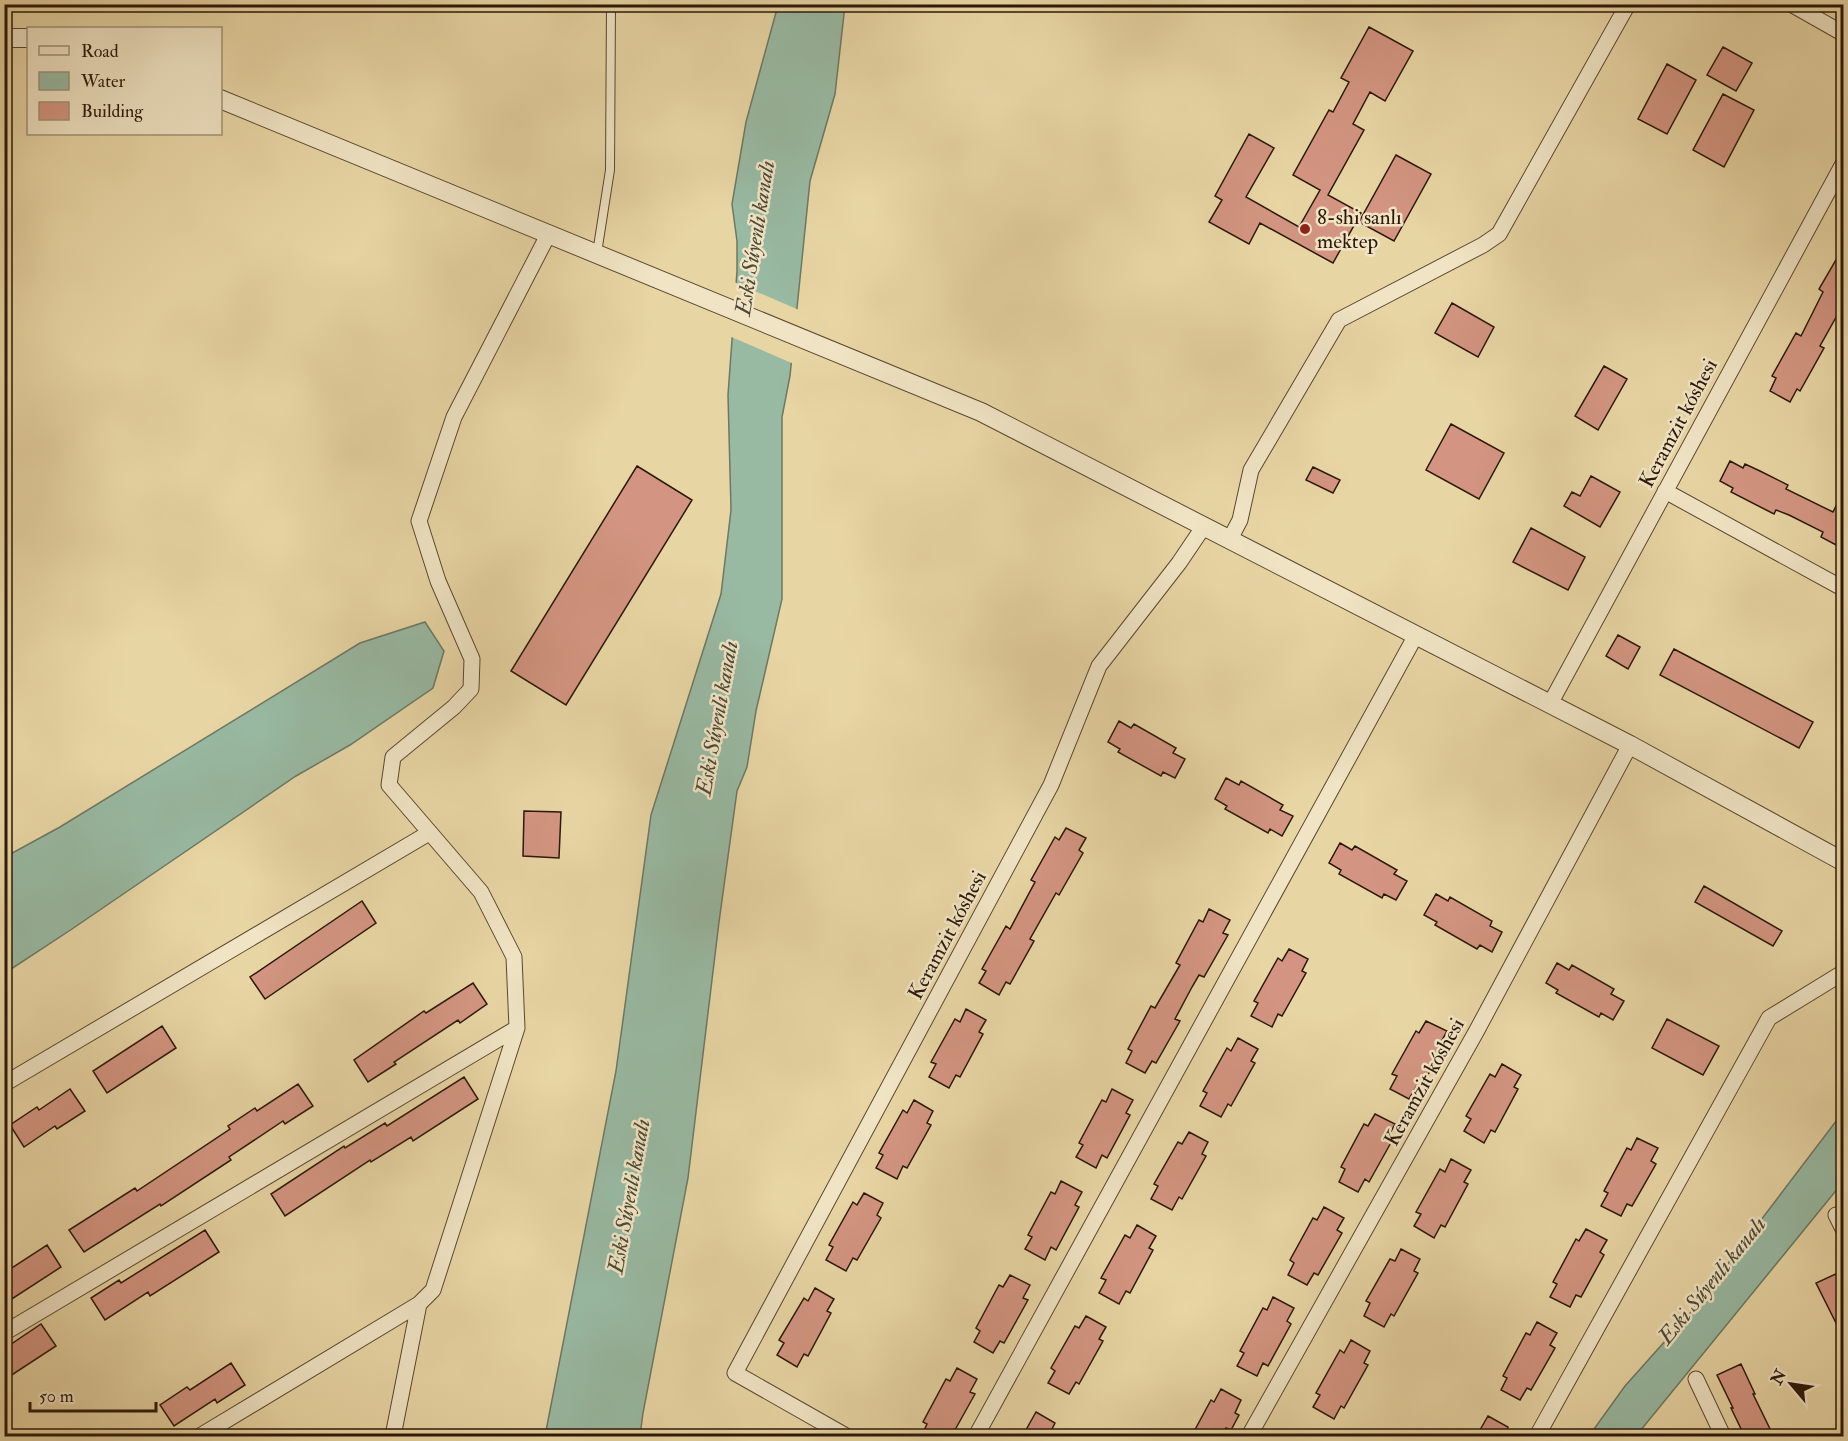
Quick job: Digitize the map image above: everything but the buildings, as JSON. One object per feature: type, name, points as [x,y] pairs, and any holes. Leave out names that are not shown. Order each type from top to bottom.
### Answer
[{"type":"street","points":[[1230,539],[1240,520],[1251,470],[1339,320],[1483,245],[1499,234],[1628,4]]},
{"type":"street","points":[[1791,4],[1844,34]]},
{"type":"street","points":[[4,38],[27,38]]},
{"type":"street","points":[[222,100],[981,412],[1630,745],[1844,862]]},
{"type":"street","name":"Keramzit kóshesi","points":[[1550,704],[1844,162]]},
{"type":"street","points":[[200,1437],[419,1304],[432,1290],[517,1028],[514,957],[481,892],[389,785],[393,757],[454,707],[471,689],[472,659],[438,581],[419,521],[454,417],[548,235]]},
{"type":"street","points":[[1665,491],[1844,589]]},
{"type":"street","name":"Keramzit kóshesi","points":[[846,1437],[735,1373],[1051,785],[1099,666],[1204,526]]},
{"type":"street","points":[[976,1437],[1416,635]]},
{"type":"street","name":"Keramzit kóshesi","points":[[1249,1437],[1476,1032],[1630,745]]},
{"type":"street","points":[[4,1084],[429,833]]},
{"type":"street","points":[[1537,1437],[1769,1018],[1844,972]]},
{"type":"street","points":[[4,1333],[517,1028]]},
{"type":"street","points":[[1836,1215],[1844,1232]]},
{"type":"street","points":[[393,1437],[419,1304]]},
{"type":"street","points":[[1696,1379],[1724,1437]]},
{"type":"lane","points":[[597,254],[610,170],[611,4]]},
{"type":"water","name":"Eski Súyenli kanalı","points":[[778,5],[845,5],[835,94],[810,181],[790,376],[782,417],[782,599],[756,711],[747,767],[737,791],[688,1178],[640,1436],[545,1436],[616,1071],[651,815],[721,594],[731,510],[728,395],[737,271],[737,241],[732,204],[746,122]]},
{"type":"water","points":[[425,622],[444,651],[433,688],[350,745],[296,776],[5,973],[5,857],[60,827],[360,643]]},
{"type":"water","points":[[1843,1112],[1843,1182],[1636,1436],[1589,1436],[1625,1386],[1691,1312]]},
{"type":"pier","points":[[734,282],[799,310],[794,364],[729,336]]},
{"type":"place","name":"8-shi sanlı mektep","points":[[1305,229]]}]
